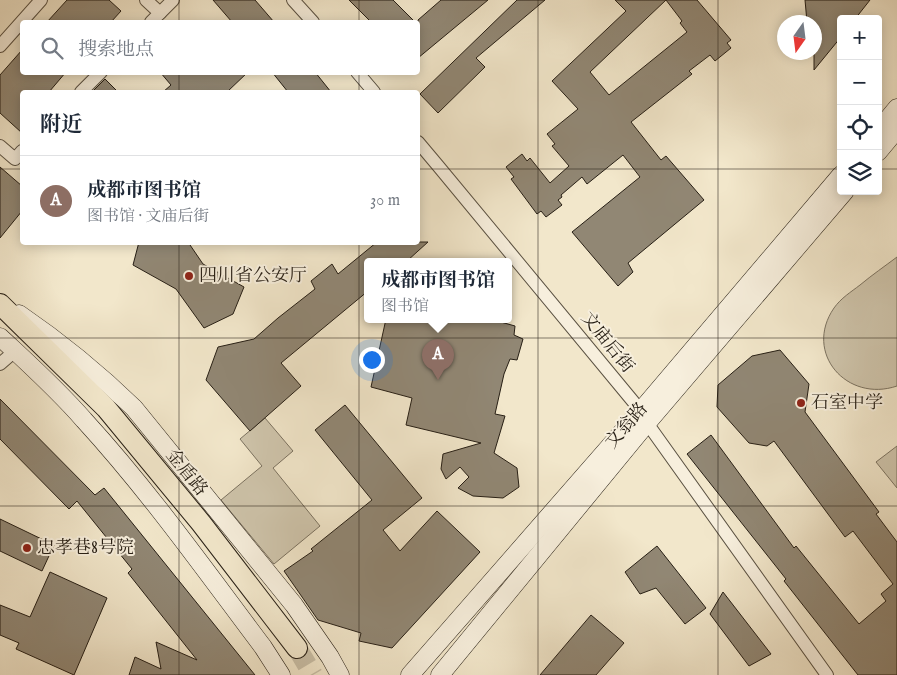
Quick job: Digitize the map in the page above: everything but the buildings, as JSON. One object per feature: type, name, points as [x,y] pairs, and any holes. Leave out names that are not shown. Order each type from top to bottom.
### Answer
[{"type":"main road","points":[[882,126],[897,108]]},
{"type":"main road","points":[[880,150],[897,130]]},
{"type":"main road","name":"文翁路","points":[[440,675],[644,417],[837,180]]},
{"type":"main road","name":"文翁路","points":[[410,675],[644,417],[840,195]]},
{"type":"main road","name":"金盾路","points":[[0,303],[106,408],[201,523],[297,648]]},
{"type":"main road","name":"金盾路","points":[[0,303],[69,350],[134,408],[294,605],[330,657],[340,675]]},
{"type":"main road","points":[[0,337],[48,382],[84,420],[143,489],[263,648],[281,675]]},
{"type":"street","points":[[23,20],[41,0]]},
{"type":"street","points":[[146,0],[155,18],[173,0]]},
{"type":"street","points":[[293,0],[311,20]]},
{"type":"street","points":[[0,46],[20,24]]},
{"type":"street","points":[[83,90],[98,75]]},
{"type":"street","points":[[360,75],[372,90]]},
{"type":"street","name":"文庙后街","points":[[420,144],[644,417],[826,675]]},
{"type":"street","points":[[0,146],[15,159],[20,153]]},
{"type":"street","points":[[0,364],[15,351]]},
{"type":"shaded area","points":[[897,257],[897,386],[879,389],[862,387],[847,381],[835,370],[827,357],[824,342],[826,325],[834,308],[846,295]]},
{"type":"shaded area","points":[[265,418],[293,451],[273,468],[320,526],[274,564],[221,500],[262,466],[240,439]]},
{"type":"shaded area","points":[[897,446],[897,488],[876,462]]},
{"type":"tunnel","points":[[297,648],[313,675]]},
{"type":"place","name":"四川省公安厅","points":[[189,276]]},
{"type":"place","name":"成都市图书馆","points":[[438,380]]},
{"type":"place","name":"石室中学","points":[[801,403]]},
{"type":"place","name":"忠孝巷8号院","points":[[27,548]]}]
